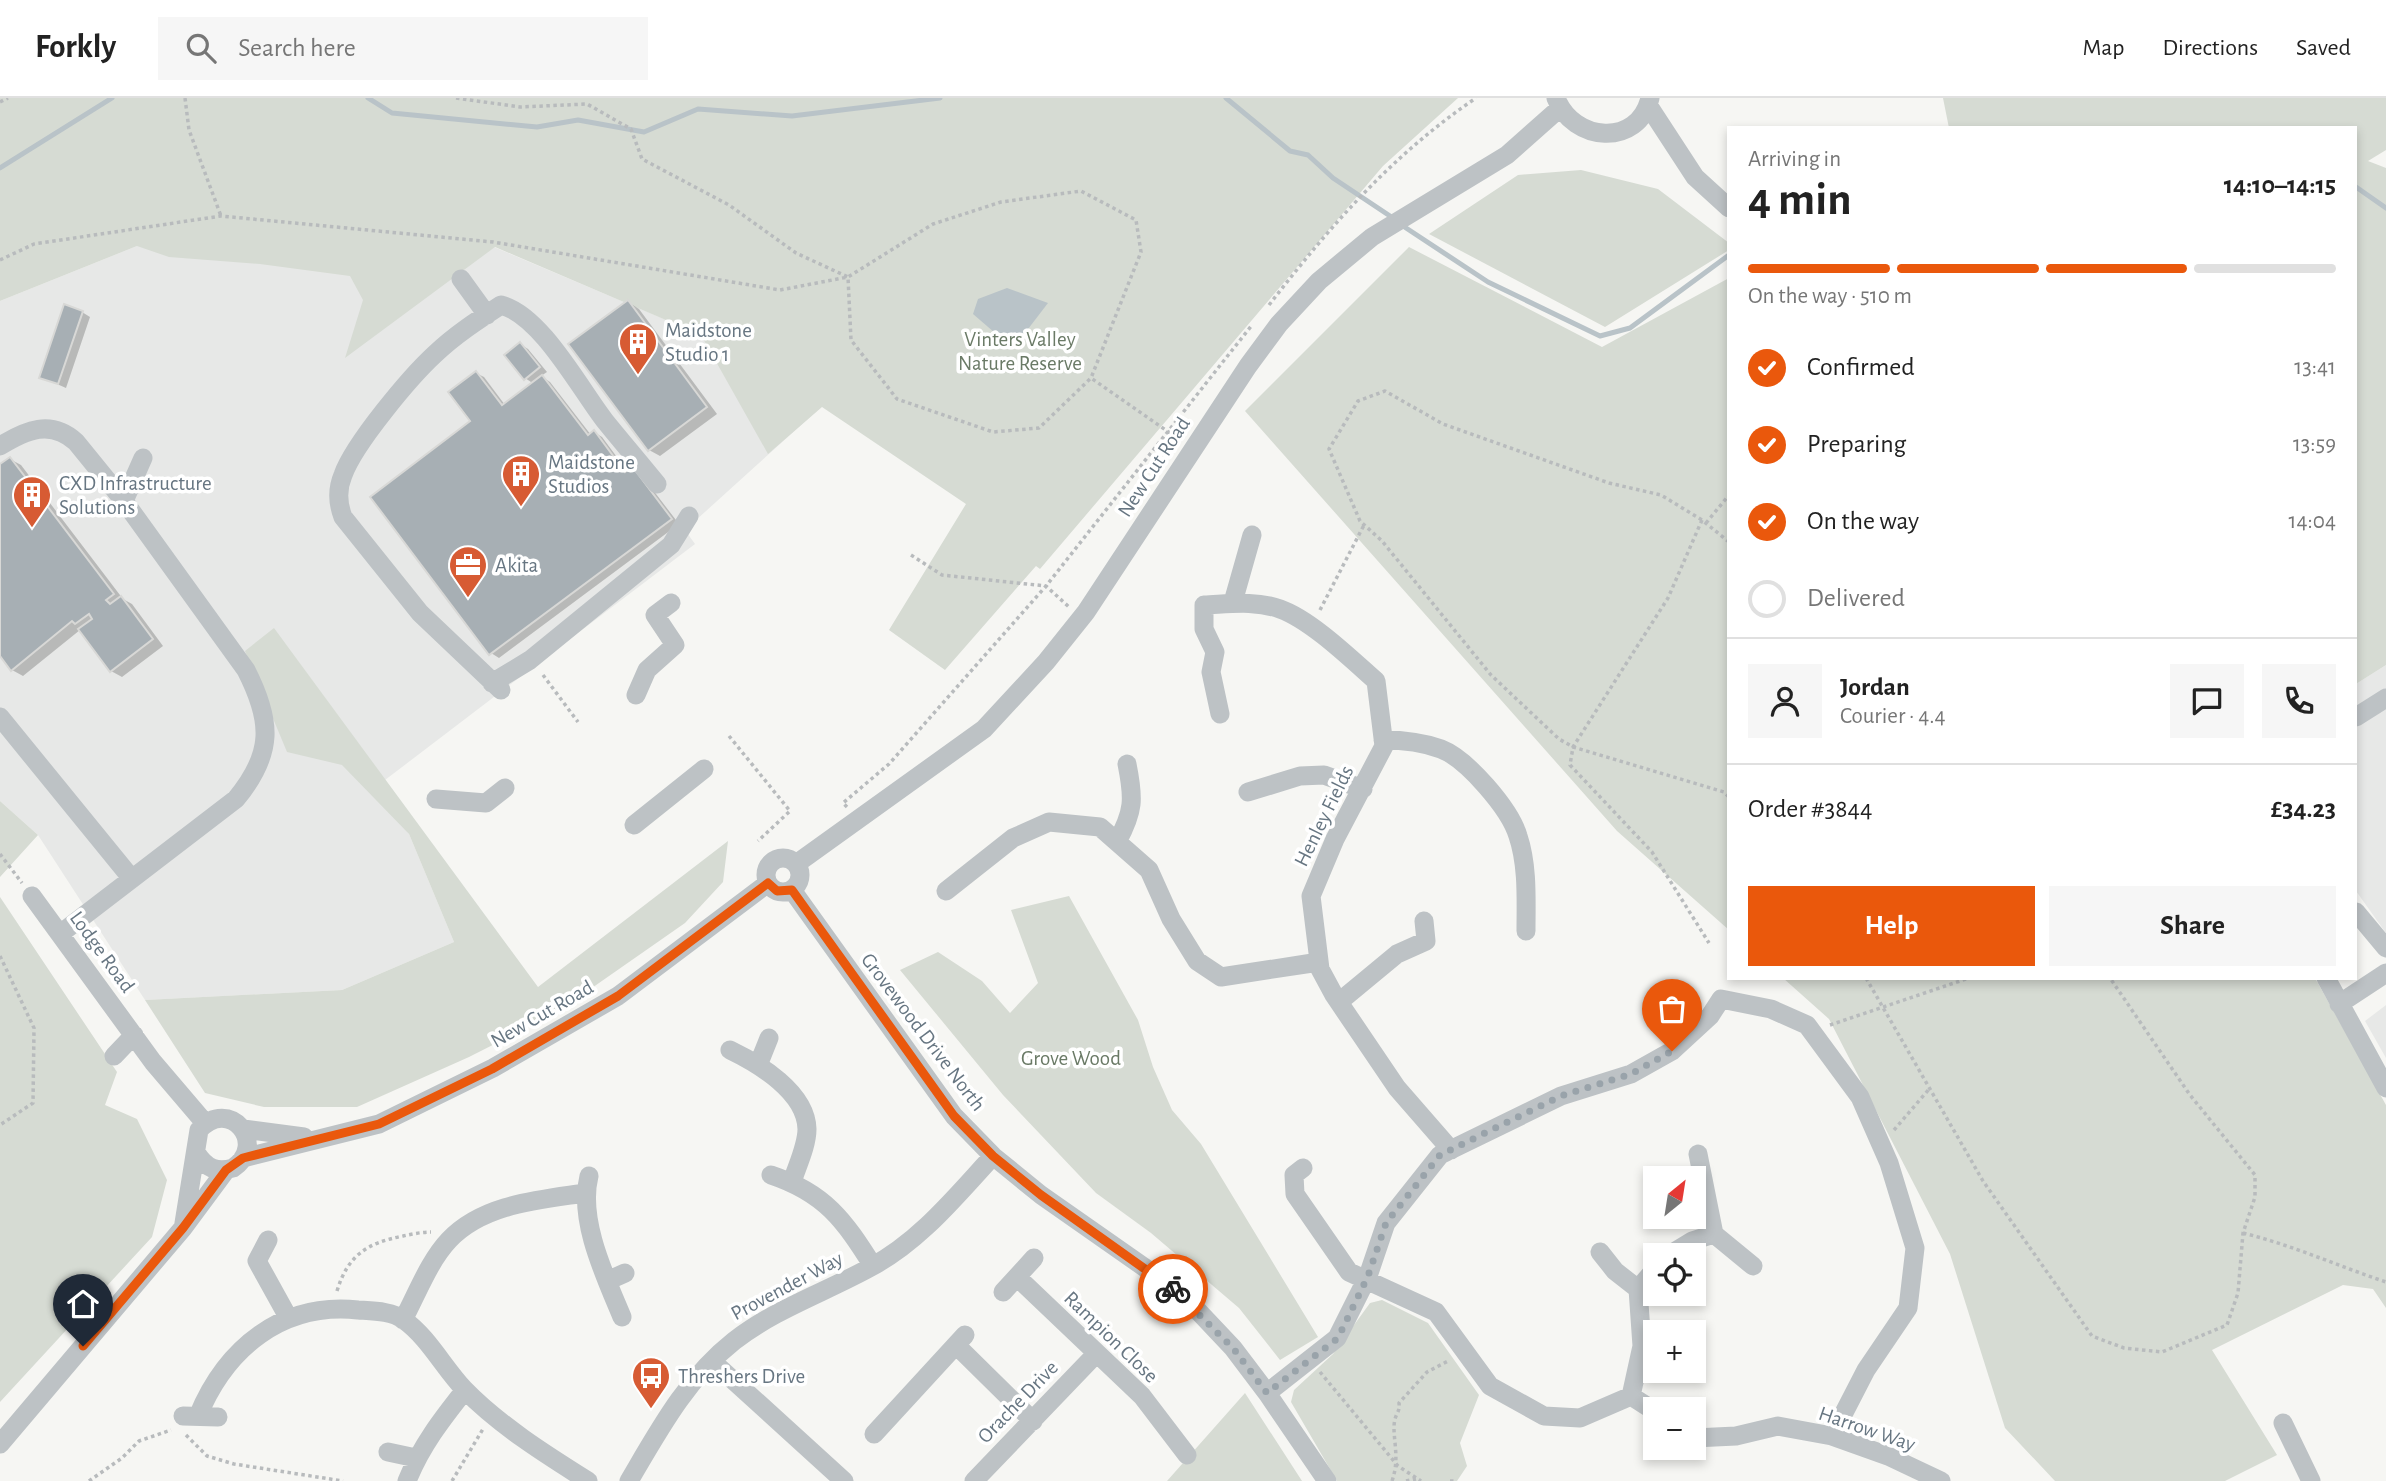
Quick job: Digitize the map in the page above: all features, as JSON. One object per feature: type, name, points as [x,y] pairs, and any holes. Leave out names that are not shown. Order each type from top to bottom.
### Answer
[{"type":"street","points":[[1558,103],[1583,129],[1598,134],[1613,133],[1628,127],[1649,101],[1695,177],[1727,206]]},
{"type":"street","name":"New Cut Road","points":[[0,1444],[183,1228],[226,1170],[243,1158],[379,1124],[492,1069],[618,996],[768,883],[766,873],[773,862],[785,858],[796,864],[984,729],[1082,618],[1279,324],[1319,281],[1372,237],[1507,155],[1558,103]]},
{"type":"street","points":[[461,279],[486,314]]},
{"type":"street","points":[[657,484],[525,318],[500,305],[435,354],[386,410],[343,475],[338,504],[346,521],[420,613],[497,687],[671,545],[689,516]]},
{"type":"street","points":[[0,446],[33,430],[49,428],[67,433],[124,501],[246,670],[261,700],[267,729],[251,780],[236,799],[60,934]]},
{"type":"street","points":[[124,501],[143,458]]},
{"type":"street","points":[[1220,714],[1211,672],[1215,652],[1204,629],[1204,605],[1228,603],[1252,535]]},
{"type":"street","points":[[636,695],[647,670],[675,645],[655,615],[671,603]]},
{"type":"street","name":"Henley Fields","points":[[1228,603],[1280,609],[1311,629],[1376,681],[1384,746],[1335,839],[1311,896],[1319,962],[1339,1002],[1397,1088],[1451,1150]]},
{"type":"street","points":[[2357,716],[2386,698]]},
{"type":"street","points":[[0,717],[132,879]]},
{"type":"street","points":[[1383,740],[1411,740],[1444,750],[1474,773],[1498,801],[1518,834],[1527,884],[1526,932]]},
{"type":"street","points":[[1117,842],[1126,826],[1134,797],[1127,764]]},
{"type":"street","points":[[634,825],[704,769]]},
{"type":"street","points":[[1248,792],[1300,776],[1324,775],[1363,789]]},
{"type":"street","points":[[436,799],[486,803],[505,788]]},
{"type":"street","points":[[946,891],[1013,838],[1049,822],[1100,827],[1149,870],[1171,919],[1197,961],[1221,977],[1319,962]]},
{"type":"street","points":[[768,883],[777,891],[792,890],[800,877],[796,864]]},
{"type":"street","name":"Grovewood Drive North","points":[[792,890],[954,1116],[993,1156],[1041,1195],[1171,1286],[1233,1348],[1327,1481]]},
{"type":"street","name":"Lodge Road","points":[[32,896],[134,1035],[205,1123]]},
{"type":"street","points":[[2357,913],[2386,948]]},
{"type":"street","points":[[1339,1002],[1397,954],[1422,945],[1426,941],[1424,921]]},
{"type":"street","points":[[2339,1004],[2386,973]]},
{"type":"street","points":[[2327,980],[2386,1088]]},
{"type":"street","points":[[1267,1393],[1338,1338],[1365,1281],[1386,1223],[1440,1155],[1561,1096],[1631,1074],[1672,1051],[1710,1016],[1721,999],[1771,1009],[1807,1025],[1860,1097],[1881,1145],[1915,1248],[1908,1308],[1866,1370],[1832,1436]]},
{"type":"street","points":[[114,1056],[134,1035]]},
{"type":"street","points":[[759,1063],[769,1038]]},
{"type":"street","points":[[730,1049],[759,1063],[802,1108],[807,1129],[792,1182]]},
{"type":"street","name":"New Cut Road","points":[[183,1228],[197,1154],[196,1137],[205,1123],[221,1117],[243,1129],[316,1139]]},
{"type":"street","points":[[243,1129],[248,1144],[243,1158]]},
{"type":"street","points":[[197,1154],[208,1167],[226,1170]]},
{"type":"street","points":[[1698,1154],[1714,1234],[1753,1266]]},
{"type":"street","name":"Provender Way","points":[[629,1481],[681,1395],[712,1361],[757,1324],[873,1266],[914,1238],[993,1156]]},
{"type":"street","points":[[1303,1168],[1294,1175],[1295,1194],[1331,1244],[1338,1260],[1349,1272],[1365,1281],[1436,1312],[1490,1386],[1544,1416],[1580,1418],[1631,1396]]},
{"type":"street","points":[[771,1175],[792,1182],[827,1202],[873,1266]]},
{"type":"street","points":[[404,1320],[450,1239],[471,1220],[500,1209],[587,1185],[607,1281],[622,1317]]},
{"type":"street","points":[[1689,1243],[1714,1234]]},
{"type":"street","points":[[268,1240],[257,1261],[288,1317]]},
{"type":"street","points":[[1600,1252],[1605,1262],[1639,1289]]},
{"type":"street","points":[[1003,1292],[1034,1258]]},
{"type":"street","points":[[607,1281],[625,1273]]},
{"type":"street","name":"Rampion Close","points":[[1017,1277],[1095,1355],[1142,1396],[1165,1438],[1187,1455]]},
{"type":"street","points":[[1631,1396],[1642,1346],[1639,1289],[1643,1284]]},
{"type":"street","points":[[196,1416],[226,1365],[250,1341],[288,1317],[335,1307],[382,1312],[404,1320],[465,1390],[492,1414],[587,1481]]},
{"type":"street","points":[[874,1434],[961,1340],[1033,1421]]},
{"type":"street","name":"Orache Drive","points":[[974,1481],[1095,1355]]},
{"type":"street","points":[[712,1361],[844,1481]]},
{"type":"street","points":[[407,1481],[416,1458],[465,1390]]},
{"type":"street","points":[[1631,1396],[1643,1404]]},
{"type":"street","points":[[2283,1423],[2311,1481]]},
{"type":"street","name":"Harrow Way","points":[[1706,1437],[1736,1436],[1778,1426],[1832,1436],[1888,1456],[1941,1481]]},
{"type":"street","points":[[388,1452],[416,1458]]},
{"type":"path","points":[[0,102],[8,98]]},
{"type":"path","points":[[185,98],[189,130],[221,216]]},
{"type":"path","points":[[456,98],[520,107],[587,104],[631,129],[642,159],[729,205],[796,253],[848,276]]},
{"type":"path","points":[[587,104],[589,98]]},
{"type":"path","points":[[859,819],[843,803],[888,764],[1046,586],[1167,431],[1262,317],[1268,305],[1376,177],[1430,130],[1476,98]]},
{"type":"path","points":[[0,260],[34,244],[221,216],[493,242],[780,290],[848,276],[933,224],[1001,202],[1082,191],[1136,220],[1142,252],[1091,377],[1039,428],[993,432],[897,399],[851,340],[848,276]]},
{"type":"path","points":[[1091,377],[1193,449]]},
{"type":"path","points":[[1727,540],[1704,521],[1661,495],[1609,483],[1443,424],[1385,391],[1358,401],[1329,449],[1364,525],[1382,541],[1491,675],[1559,739],[1573,747],[1727,795]]},
{"type":"path","points":[[1709,943],[1652,852],[1570,765],[1573,747],[1668,598],[1704,521],[1727,497]]},
{"type":"path","points":[[1311,629],[1364,525]]},
{"type":"path","points":[[911,555],[942,575],[1046,586],[1082,618]]},
{"type":"path","points":[[530,660],[578,722]]},
{"type":"path","points":[[729,736],[790,811],[758,841]]},
{"type":"path","points":[[0,854],[32,896]]},
{"type":"path","points":[[0,956],[34,1028],[33,1103],[0,1125]]},
{"type":"path","points":[[1867,980],[1983,1181],[2092,1336],[2123,1348],[2162,1352],[2227,1325],[2238,1293],[2243,1233],[2255,1197],[2255,1175],[2190,1095],[2110,980]]},
{"type":"path","points":[[1812,1032],[1963,980]]},
{"type":"path","points":[[1881,1145],[1930,1088]]},
{"type":"path","points":[[335,1307],[337,1289],[346,1267],[356,1253],[371,1244],[428,1231],[450,1239]]},
{"type":"path","points":[[2243,1233],[2286,1243],[2332,1264],[2386,1282]]},
{"type":"path","points":[[1392,1481],[1398,1466],[1395,1420],[1400,1413],[1399,1403],[1427,1372],[1446,1364],[1463,1351]]},
{"type":"path","points":[[1309,1360],[1398,1466],[1418,1480]]},
{"type":"path","points":[[452,1481],[492,1414]]},
{"type":"path","points":[[186,1436],[196,1416]]},
{"type":"path","points":[[89,1481],[122,1458],[139,1441],[168,1429],[186,1436],[207,1455],[234,1464],[344,1481]]},
{"type":"path","points":[[1406,1481],[1418,1480]]},
{"type":"path","points":[[1450,1481],[1456,1481]]},
{"type":"shaded area","points":[[137,246],[458,271],[494,247],[702,335],[821,407],[685,530],[695,544],[385,780],[286,645],[409,834],[454,942],[342,990],[145,1000],[38,835],[0,801],[0,301]]},
{"type":"shaded area","points":[[1007,288],[1048,303],[1025,333],[1002,339],[973,314],[978,299]]},
{"type":"shaded area","points":[[2386,665],[2386,933],[2357,892],[2357,683]]},
{"type":"shaded area","points":[[2386,1005],[2386,1058],[2365,1021]]},
{"type":"green space","name":"Vinters Valley Nature Reserve","points":[[0,98],[1458,98],[1383,166],[1040,569],[1036,566],[945,670],[889,630],[966,504],[822,407],[768,454],[701,335],[495,247],[345,358],[363,300],[350,276],[260,264],[169,257],[137,246],[0,301]]},
{"type":"green space","points":[[1943,98],[2386,98],[2386,150],[2368,161],[2386,168],[2386,665],[2357,683],[2357,126],[1949,126]]},
{"type":"green space","points":[[1581,170],[1658,189],[1727,241],[1727,251],[1605,327],[1429,234],[1518,175]]},
{"type":"green space","points":[[1409,247],[1602,347],[1727,279],[1727,928],[1617,831],[1245,411]]},
{"type":"green space","points":[[274,628],[538,987],[728,841],[723,882],[685,923],[556,1013],[469,1057],[357,1107],[264,1107],[205,1093],[145,1000],[342,990],[454,942],[409,834],[342,765],[287,752],[245,651]]},
{"type":"green space","points":[[0,801],[38,835],[0,877]]},
{"type":"green space","name":"Grove Wood","points":[[1069,896],[1138,1020],[1153,1067],[1172,1110],[1201,1144],[1318,1337],[1280,1360],[1239,1308],[1151,1233],[1096,1193],[1003,1095],[900,970],[938,952],[982,981],[1010,1013],[1038,983],[1011,910]]},
{"type":"green space","points":[[0,897],[117,1072],[105,1105],[137,1119],[167,1180],[152,1237],[0,1402]]},
{"type":"green space","points":[[1785,980],[2316,980],[2386,1105],[2386,1308],[2373,1289],[2343,1285],[2212,1350],[2277,1455],[2225,1481],[2055,1481],[2005,1428],[1950,1254],[1829,1019]]},
{"type":"green space","points":[[1382,1300],[1428,1323],[1479,1395],[1460,1443],[1467,1466],[1457,1481],[1337,1481],[1291,1402],[1294,1390],[1333,1354],[1370,1303]]},
{"type":"green space","points":[[1245,1393],[1302,1481],[1167,1481]]},
{"type":"building","name":"Maidstone Studio 1","points":[[628,300],[707,407],[648,451],[568,344]]},
{"type":"building","points":[[64,304],[83,311],[58,384],[39,378]]},
{"type":"building","points":[[520,342],[540,367],[524,380],[504,355]]},
{"type":"building","name":"Maidstone Studios","points":[[476,371],[502,405],[542,375],[588,435],[594,430],[625,472],[632,466],[672,519],[489,655],[370,497],[470,421],[448,392]]},
{"type":"building","name":"CXD Infrastructure Solutions","points":[[10,457],[114,594],[106,600],[110,604],[121,596],[153,639],[110,672],[78,629],[92,619],[89,614],[75,624],[72,621],[11,671],[0,656],[0,464]]},
{"type":"waterway","points":[[0,168],[112,98]]},
{"type":"waterway","points":[[368,98],[392,113],[537,127],[578,120],[644,132],[698,109],[792,116],[940,98]]},
{"type":"waterway","points":[[1226,98],[1290,151],[1308,155],[1333,178],[1393,218]]},
{"type":"waterway","points":[[2357,188],[2386,208]]},
{"type":"waterway","points":[[1400,224],[1488,282],[1600,336],[1630,328],[1727,256]]},
{"type":"way so far","points":[[1173,1289],[1233,1348],[1267,1393],[1338,1338],[1368,1276],[1386,1223],[1440,1155],[1561,1096],[1631,1074],[1672,1051]]},
{"type":"place","name":"Maidstone Studio 1","points":[[638,376]]},
{"type":"place","name":"Maidstone Studios","points":[[521,508]]},
{"type":"place","name":"CXD Infrastructure Solutions","points":[[32,529]]},
{"type":"place","name":"Akita","points":[[468,599]]},
{"type":"place","name":"Threshers Drive","points":[[651,1410]]},
{"type":"route","points":[[83,1346],[183,1228],[226,1170],[239,1164],[243,1158],[379,1124],[492,1069],[618,996],[768,883],[777,891],[792,890],[925,1079],[954,1116],[993,1156],[1041,1195],[1173,1289]]}]
